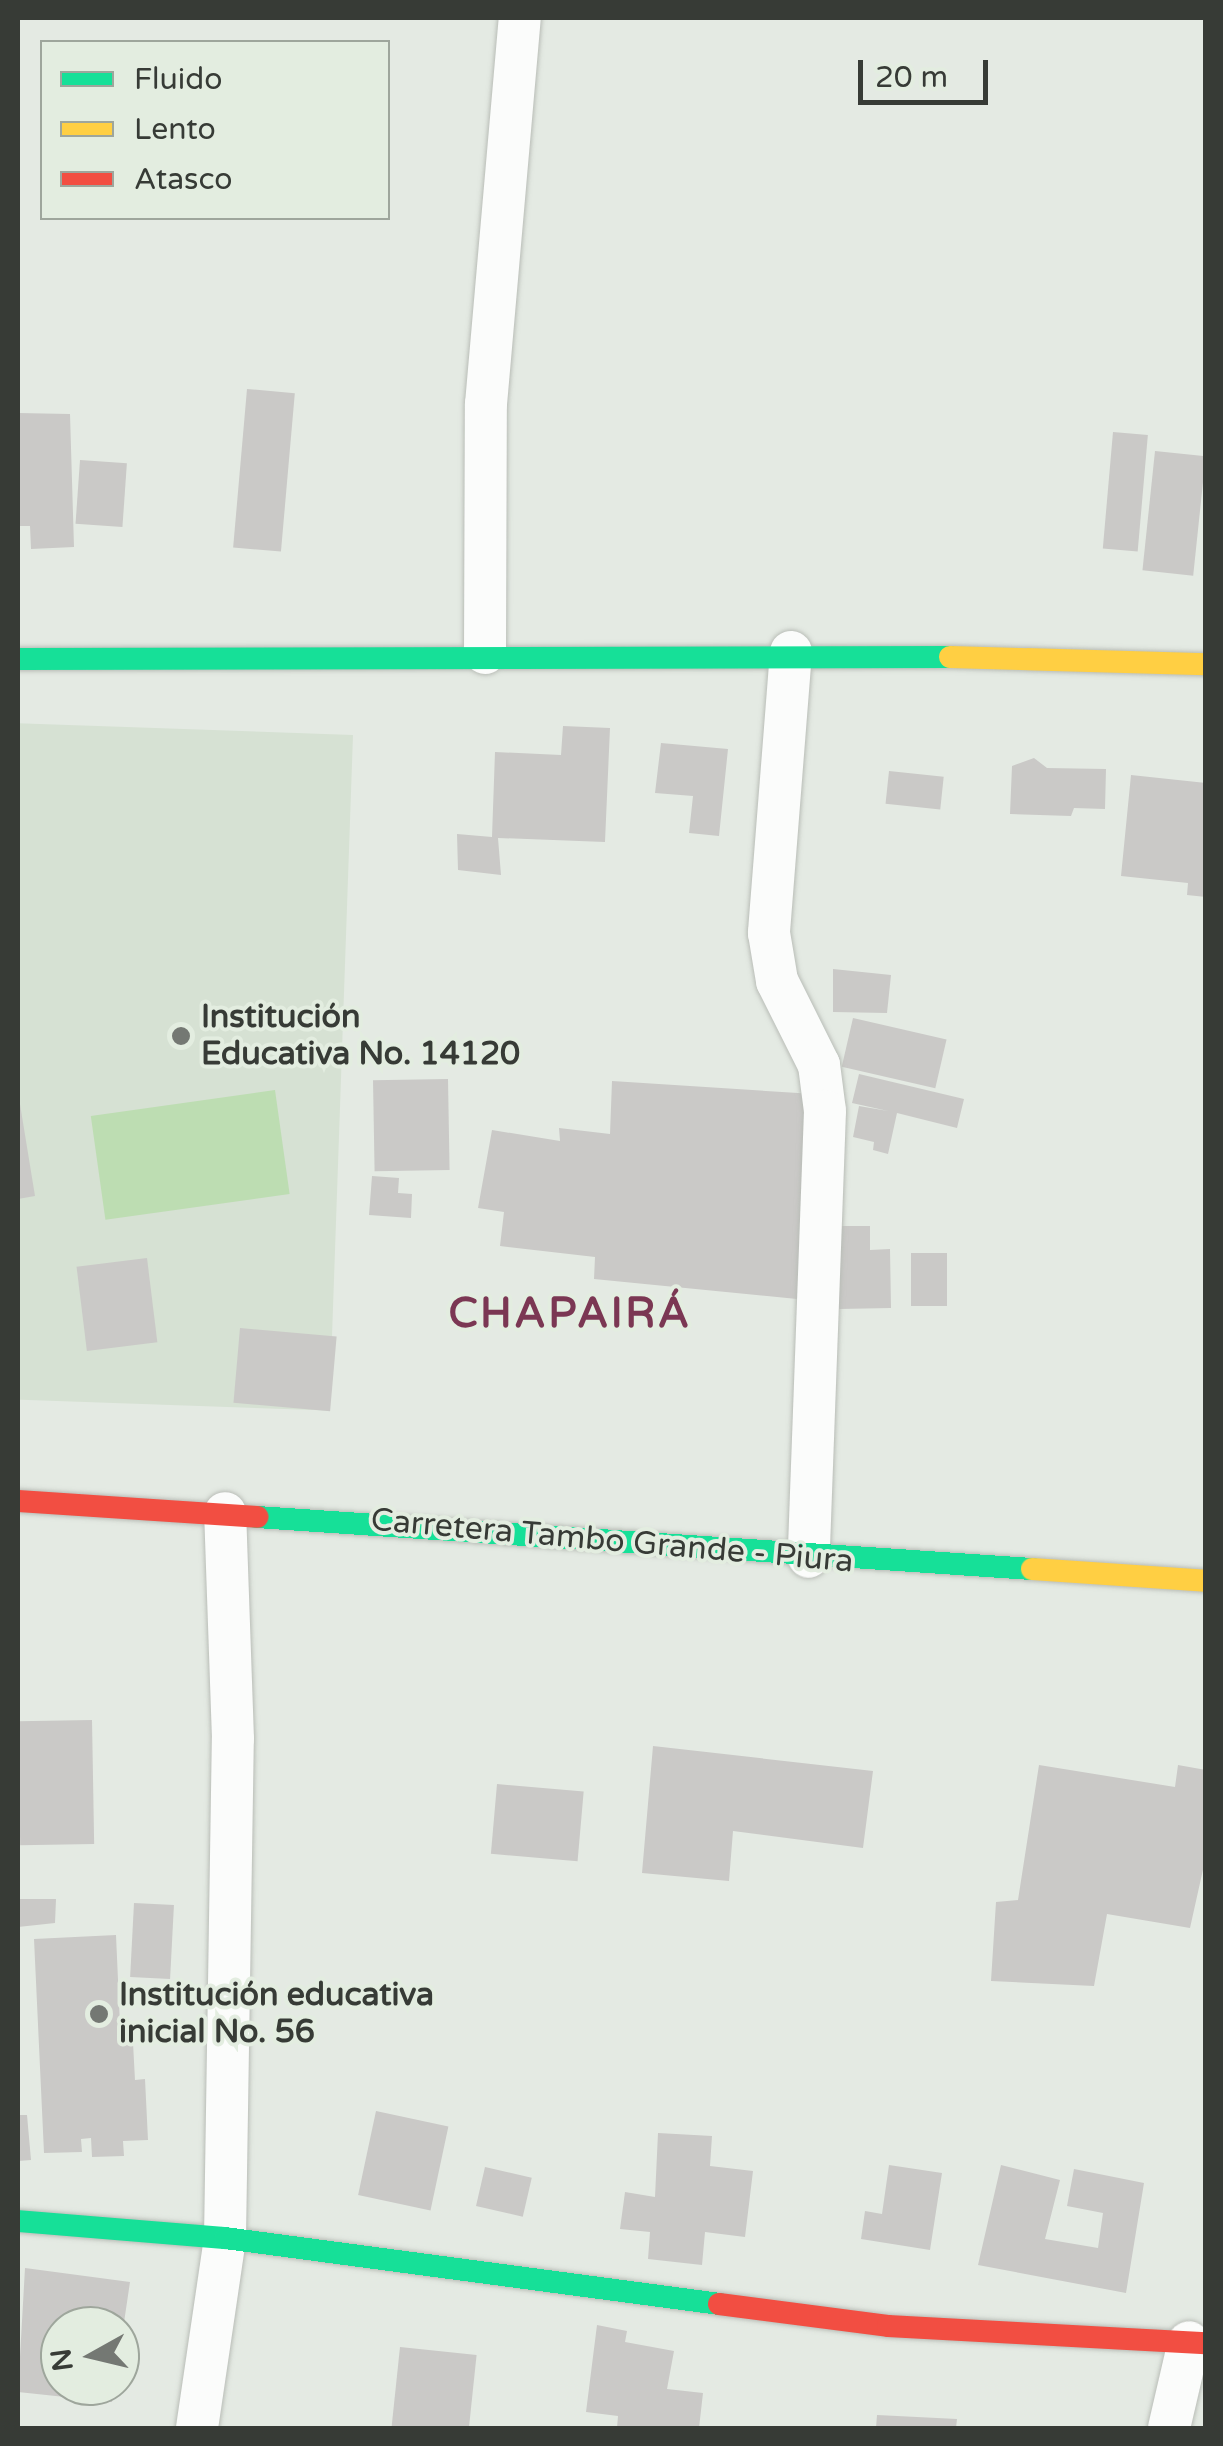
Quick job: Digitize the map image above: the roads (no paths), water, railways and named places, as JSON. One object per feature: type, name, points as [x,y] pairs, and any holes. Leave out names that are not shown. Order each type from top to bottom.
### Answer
[{"type":"street","points":[[486,654],[486,404],[520,18]]},
{"type":"street","points":[[791,652],[769,933],[777,981],[819,1065],[826,1111],[809,1557]]},
{"type":"street","points":[[18,659],[791,652],[1206,664]]},
{"type":"street","name":"Carretera Tambo Grande - Piura","points":[[18,1502],[1206,1581]]},
{"type":"street","points":[[196,2428],[225,2238],[232,1738],[226,1513]]},
{"type":"street","points":[[18,2221],[225,2238],[888,2326],[1197,2342],[1169,2428]]},
{"type":"place","name":"Institución Educativa No. 14120","points":[[181,1036]]},
{"type":"place","name":"Institución educativa inicial No. 56","points":[[99,2014]]},
{"type":"district","name":"CHAPAIRÁ","points":[[570,1314]]}]
